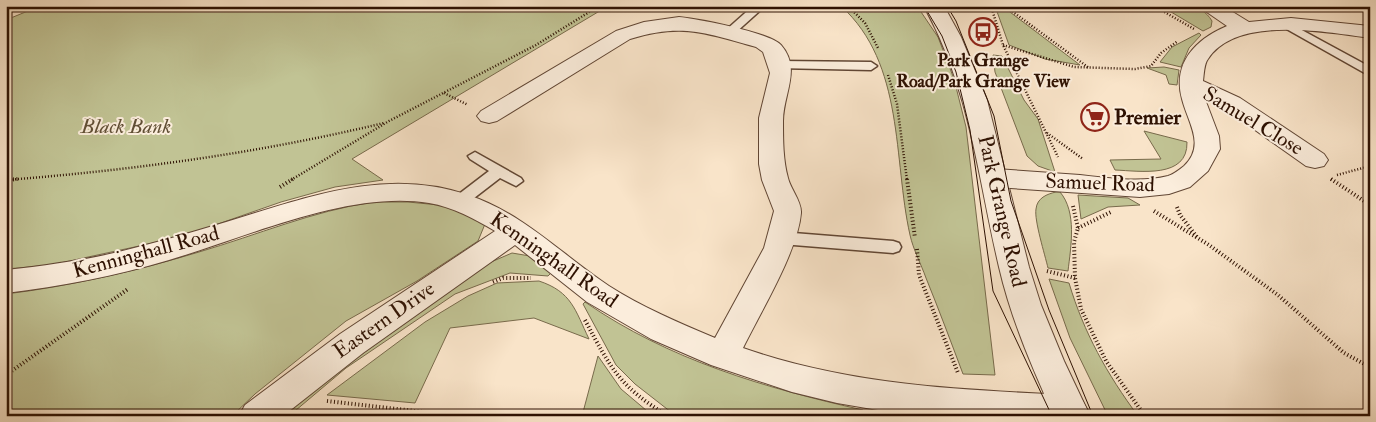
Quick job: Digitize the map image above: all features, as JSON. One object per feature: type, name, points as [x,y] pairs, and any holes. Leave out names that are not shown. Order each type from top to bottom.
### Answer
[{"type":"street","name":"Park Grange Road","points":[[934,6],[950,32],[975,95],[996,178],[1023,300],[1071,413]]},
{"type":"street","points":[[1208,6],[1243,27]]},
{"type":"street","points":[[489,116],[630,33],[648,27],[696,23],[730,32],[772,48],[780,65],[781,73],[772,118],[772,164],[775,180],[788,211],[778,248],[722,355]]},
{"type":"street","name":"Samuel Road","points":[[996,178],[1123,188],[1156,186],[1180,181],[1191,174],[1206,154],[1208,142],[1194,107],[1191,84],[1194,63],[1204,47],[1212,39],[1243,27],[1287,25],[1365,33]]},
{"type":"street","name":"Samuel Close","points":[[1191,84],[1232,103],[1315,160]]},
{"type":"street","name":"Kenninghall Road","points":[[6,282],[89,269],[153,254],[314,203],[365,193],[428,194],[460,201],[489,214],[516,231],[620,308],[674,335],[722,355],[826,386],[910,400],[974,407],[1071,413]]},
{"type":"street","name":"Eastern Drive","points":[[257,416],[305,376],[382,320],[516,231]]},
{"type":"lane","points":[[730,32],[760,6]]},
{"type":"lane","points":[[1287,25],[1370,72]]},
{"type":"lane","points":[[780,65],[871,66]]},
{"type":"lane","points":[[475,156],[516,181]]},
{"type":"lane","points":[[460,201],[499,171]]},
{"type":"lane","points":[[781,238],[893,248]]},
{"type":"path","points":[[265,219],[269,194],[389,121],[536,45],[599,6]]},
{"type":"path","points":[[848,6],[865,23],[882,55]]},
{"type":"path","points":[[991,6],[1003,45],[1026,88],[1068,183],[1078,228],[1074,242],[1076,278],[1081,309],[1106,362],[1145,416]]},
{"type":"path","points":[[1004,6],[1090,69]]},
{"type":"path","points":[[1154,6],[1199,32],[1192,35]]},
{"type":"path","points":[[1003,45],[1061,64],[1090,69],[1135,69],[1151,66],[1161,53],[1185,37]]},
{"type":"path","points":[[886,68],[897,104],[907,166],[919,274],[961,379]]},
{"type":"path","points":[[6,180],[98,174],[184,163],[277,148],[389,121]]},
{"type":"path","points":[[1047,133],[1086,161]]},
{"type":"path","points":[[1370,166],[1330,178],[1370,205]]},
{"type":"path","points":[[1175,202],[1180,215],[1198,239]]},
{"type":"path","points":[[1148,206],[1163,219],[1198,239],[1278,295],[1344,353],[1370,367]]},
{"type":"path","points":[[6,375],[144,277],[153,254]]},
{"type":"path","points":[[1038,269],[1076,278]]},
{"type":"path","points":[[582,315],[613,369],[624,384],[637,396],[668,416]]},
{"type":"path","points":[[324,400],[459,416]]},
{"type":"path","points":[[1349,416],[1370,411]]},
{"type":"green space","name":"Black Bank","points":[[40,6],[608,6],[352,159],[383,180],[335,187],[281,202],[181,237],[51,265],[6,269],[6,20]]},
{"type":"green space","points":[[841,6],[917,6],[938,37],[954,79],[966,127],[995,375],[963,374],[911,240],[898,144],[886,84],[876,56],[862,29]]},
{"type":"green space","points":[[995,6],[1002,6],[1080,65],[1045,59],[1009,45]]},
{"type":"green space","points":[[1161,6],[1189,6],[1196,8],[1207,15],[1212,21],[1211,27],[1203,31]]},
{"type":"green space","points":[[1199,33],[1201,35],[1189,48],[1181,67],[1160,62],[1172,47]]},
{"type":"green space","points":[[993,55],[1002,56],[1024,100],[1038,119],[1055,172],[1038,166],[1027,156],[995,72]]},
{"type":"green space","points":[[1164,67],[1179,70],[1177,85],[1169,84],[1166,75],[1147,68]]},
{"type":"green space","points":[[1144,131],[1187,142],[1185,154],[1180,162],[1161,170],[1115,170],[1110,160],[1161,159]]},
{"type":"green space","points":[[1060,192],[1065,200],[1071,219],[1072,230],[1068,271],[1048,268],[1037,221],[1036,209],[1038,202],[1046,195]]},
{"type":"green space","points":[[1078,195],[1128,198],[1140,205],[1108,207],[1081,219]]},
{"type":"green space","points":[[373,202],[408,202],[439,205],[459,210],[485,224],[478,241],[417,281],[346,321],[255,394],[232,416],[6,416],[6,294],[55,287],[127,272],[199,252],[307,217]]},
{"type":"green space","points":[[512,253],[530,256],[552,272],[548,276],[510,273],[455,294],[346,368],[289,416],[275,416],[491,262]]},
{"type":"green space","points":[[1049,279],[1069,283],[1089,336],[1106,369],[1138,416],[1108,416],[1070,338]]},
{"type":"green space","points":[[539,281],[550,285],[566,297],[576,311],[589,339],[534,318],[450,328],[415,403],[327,395],[425,322],[468,296],[497,283]]},
{"type":"green space","points":[[585,302],[650,340],[684,356],[790,392],[863,410],[862,416],[676,416],[635,384],[616,365],[583,304]]},
{"type":"green space","points":[[598,356],[621,389],[653,416],[582,416]]},
{"type":"tram line","points":[[924,6],[942,36],[956,72],[970,130],[993,291],[1052,416]]},
{"type":"tram line","points":[[947,6],[956,21],[994,116],[1011,201],[1049,310],[1093,416]]},
{"type":"place","name":"Park Grange Road/Park Grange View","points":[[983,32]]},
{"type":"place","name":"Premier","points":[[1095,117]]}]
